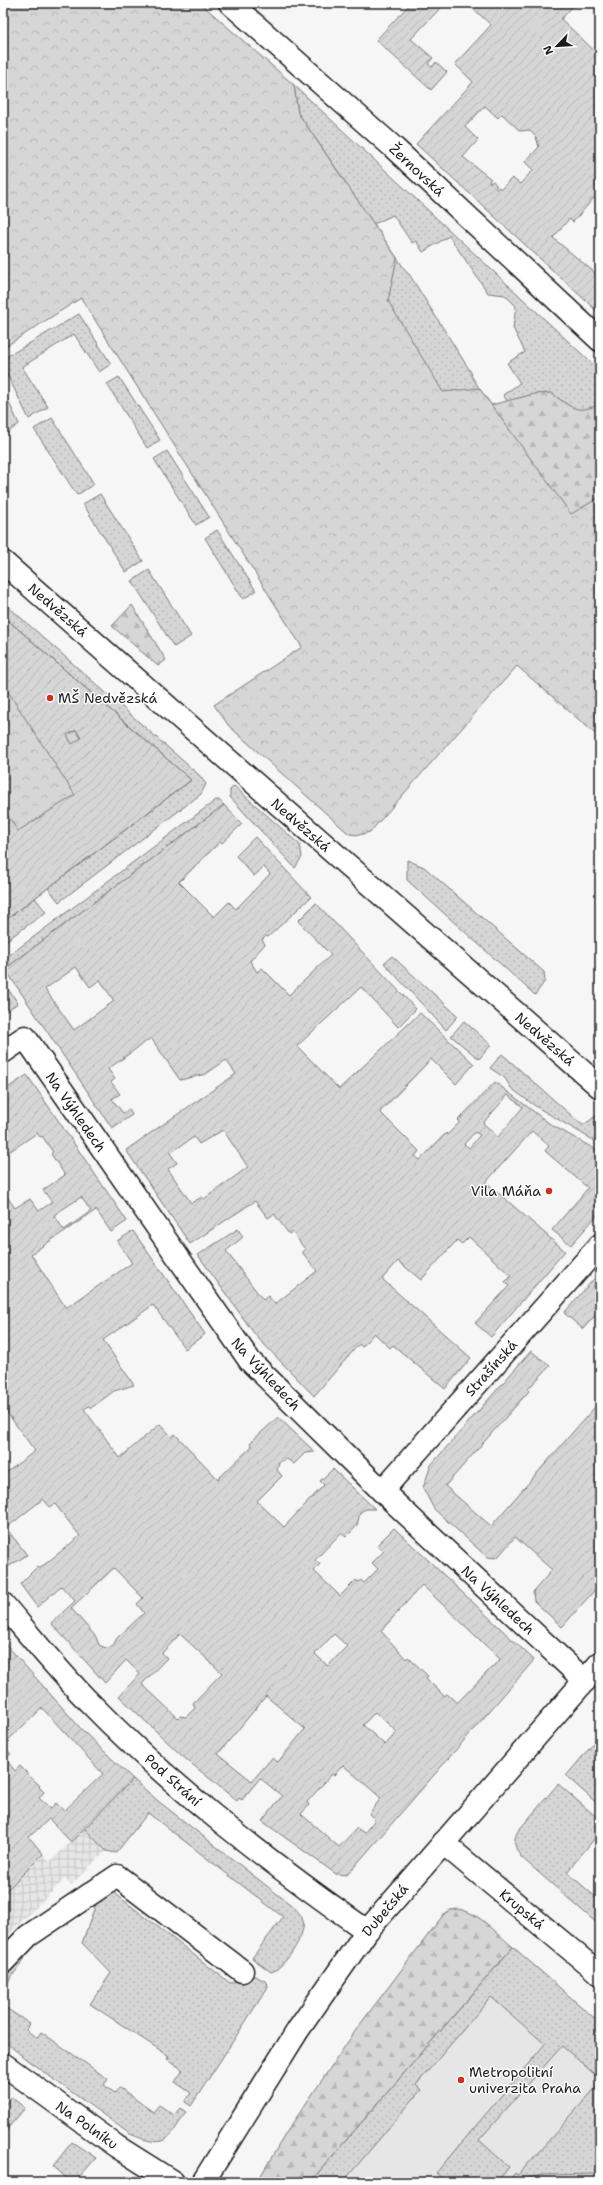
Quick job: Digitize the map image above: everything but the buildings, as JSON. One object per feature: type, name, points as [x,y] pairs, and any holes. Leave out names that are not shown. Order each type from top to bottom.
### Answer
[{"type":"street","name":"Žernovská","points":[[230,3],[393,148],[600,340]]},
{"type":"street","name":"Nedvězská","points":[[3,562],[600,1087]]},
{"type":"street","name":"Na Výhledech","points":[[3,1052],[25,1037],[233,1339],[250,1361],[382,1491],[584,1680]]},
{"type":"street","name":"Strašínská","points":[[382,1491],[600,1246]]},
{"type":"street","name":"Pod Strání","points":[[3,1604],[90,1703],[122,1734],[213,1815],[367,1931]]},
{"type":"street","name":"Dubečská","points":[[203,2182],[289,2043],[367,1931],[600,1663]]},
{"type":"street","name":"Krupská","points":[[443,1843],[600,1974]]},
{"type":"street","points":[[3,1962],[28,1936],[117,1876],[242,1971]]},
{"type":"street","name":"Na Polníku","points":[[3,2064],[116,2146],[173,2182]]},
{"type":"shaded area","points":[[84,1828],[106,1851],[71,1885],[65,1879],[3,1940],[3,1894],[43,1854],[50,1862]]},
{"type":"shaded area","name":"Metropolitní univerzita Praha","points":[[458,1909],[468,1911],[478,1916],[600,2023],[600,2182],[257,2182],[286,2133],[358,2027],[444,1914],[450,1910]]},
{"type":"green space","points":[[3,3],[200,3],[294,85],[298,113],[397,258],[388,301],[443,392],[479,388],[571,514],[600,497],[600,738],[517,666],[370,832],[359,835],[349,834],[229,726],[214,705],[302,647],[81,298],[3,348]]},
{"type":"green space","points":[[411,3],[445,3],[411,39],[433,58],[428,64],[432,67],[436,62],[447,72],[431,90],[376,40]]},
{"type":"green space","points":[[467,3],[576,3],[561,19],[600,56],[600,202],[594,198],[573,222],[569,219],[553,238],[600,277],[600,314],[416,144],[473,82],[455,64],[491,25]],"holes":[[[485,106],[498,118],[502,114],[520,131],[529,130],[536,137],[539,147],[525,162],[533,170],[520,184],[512,178],[501,189],[499,187],[497,189],[495,188],[497,186],[493,181],[490,183],[489,181],[491,179],[463,157],[478,140],[465,127]]]},
{"type":"green space","points":[[294,85],[600,371],[600,404],[590,409],[575,410],[551,393],[534,394],[508,402],[503,395],[520,383],[507,363],[525,352],[513,328],[516,306],[505,295],[488,293],[449,236],[423,252],[416,241],[412,243],[393,215],[374,224],[409,274],[472,374],[471,375],[479,388],[571,515],[449,427],[365,310],[346,183],[298,113]]},
{"type":"green space","points":[[79,314],[111,364],[99,372],[74,334],[22,367],[48,407],[29,419],[3,366],[3,359]]},
{"type":"green space","points":[[119,377],[160,440],[147,448],[107,384]]},
{"type":"green space","points":[[3,390],[19,424],[3,436]]},
{"type":"green space","points":[[551,393],[574,408],[585,409],[600,404],[600,497],[571,515],[491,405],[534,394]]},
{"type":"green space","points":[[52,418],[94,484],[77,495],[34,429]]},
{"type":"green space","points":[[167,451],[209,517],[196,525],[154,459]]},
{"type":"green space","points":[[100,494],[143,561],[126,572],[83,504]]},
{"type":"green space","points":[[217,530],[256,591],[243,599],[205,538]]},
{"type":"green space","points":[[149,570],[191,636],[174,647],[132,581]]},
{"type":"green space","points":[[3,602],[199,775],[206,784],[201,794],[59,902],[48,888],[191,780],[3,616]]},
{"type":"green space","points":[[132,605],[166,660],[158,666],[112,626]]},
{"type":"green space","name":"MŠ Nedvězská","points":[[3,616],[191,780],[3,922]]},
{"type":"green space","name":"MŠ Nedvězská","points":[[3,616],[191,780],[3,922],[3,808],[18,831],[75,795],[3,684]],"holes":[[[76,730],[81,738],[72,744],[67,735]]]},
{"type":"green space","points":[[234,786],[300,845],[302,857],[295,868],[230,797],[230,790]]},
{"type":"green space","points":[[216,800],[219,800],[224,805],[5,969],[3,960]]},
{"type":"green space","points":[[224,805],[242,824],[222,843],[220,842],[179,882],[214,917],[229,902],[236,909],[270,874],[264,867],[254,876],[236,856],[255,837],[311,897],[268,937],[266,936],[262,940],[265,944],[250,961],[257,972],[262,968],[289,995],[331,955],[298,921],[316,903],[416,1009],[398,1027],[361,987],[297,1046],[339,1089],[420,1013],[474,1064],[456,1084],[431,1059],[380,1112],[419,1151],[415,1156],[420,1160],[446,1133],[447,1135],[460,1122],[458,1120],[495,1082],[550,1124],[600,1152],[600,1212],[571,1245],[552,1230],[588,1188],[545,1151],[549,1146],[532,1131],[486,1182],[565,1251],[491,1337],[475,1323],[509,1286],[505,1282],[511,1276],[469,1237],[462,1244],[457,1240],[421,1280],[398,1261],[382,1279],[471,1358],[445,1389],[393,1345],[390,1348],[374,1333],[362,1347],[359,1344],[314,1396],[256,1336],[198,1255],[238,1229],[243,1237],[226,1251],[263,1300],[268,1296],[275,1304],[317,1271],[302,1252],[305,1249],[292,1232],[289,1234],[274,1214],[268,1218],[255,1201],[190,1244],[126,1150],[236,1074],[226,1060],[206,1074],[180,1080],[151,1038],[108,1069],[115,1079],[111,1082],[120,1094],[112,1099],[123,1113],[129,1109],[132,1115],[112,1128],[5,969]],"holes":[[[76,967],[90,987],[100,980],[114,1001],[74,1030],[45,989]],[[508,1095],[523,1107],[498,1137],[483,1123]],[[223,1130],[248,1167],[204,1199],[202,1197],[191,1203],[168,1169],[177,1163],[170,1153],[194,1137],[199,1144]],[[475,1132],[480,1135],[469,1148],[464,1144]]]},
{"type":"green space","points":[[407,860],[424,867],[544,972],[545,981],[535,995],[407,880]]},
{"type":"green space","points":[[35,898],[46,912],[3,943],[3,922]]},
{"type":"green space","points":[[392,956],[458,1016],[446,1030],[384,963]]},
{"type":"green space","points":[[3,982],[18,1003],[3,1013]]},
{"type":"green space","points":[[464,1021],[491,1045],[479,1059],[451,1036]]},
{"type":"green space","points":[[502,1054],[581,1124],[585,1124],[600,1113],[600,1144],[535,1106],[511,1088],[505,1078],[490,1068]]},
{"type":"green space","points":[[27,1075],[127,1221],[111,1232],[96,1210],[31,1254],[66,1308],[132,1263],[117,1241],[133,1231],[205,1334],[185,1349],[153,1305],[103,1340],[134,1385],[114,1391],[91,1408],[89,1406],[84,1409],[120,1458],[160,1424],[172,1437],[175,1434],[218,1479],[252,1446],[250,1443],[278,1417],[315,1452],[305,1453],[294,1464],[287,1459],[279,1462],[277,1470],[282,1476],[257,1501],[284,1527],[324,1485],[320,1481],[333,1469],[375,1509],[366,1509],[360,1512],[357,1526],[346,1537],[341,1533],[315,1560],[320,1564],[314,1571],[340,1596],[356,1580],[358,1582],[361,1580],[364,1583],[378,1569],[372,1563],[384,1551],[377,1545],[394,1528],[534,1660],[347,1875],[336,1874],[262,1821],[282,1796],[260,1778],[242,1800],[239,1798],[237,1801],[181,1755],[119,1696],[140,1674],[126,1660],[105,1683],[51,1623],[75,1601],[61,1586],[37,1607],[20,1584],[37,1567],[39,1569],[80,1536],[55,1504],[50,1507],[43,1499],[6,1528],[27,1555],[6,1568],[3,1564],[3,1475],[35,1451],[3,1407],[3,1191],[15,1208],[30,1199],[39,1211],[52,1202],[43,1190],[65,1175],[51,1154],[53,1152],[42,1136],[40,1137],[37,1133],[3,1156],[3,1091]],"holes":[[[81,1197],[91,1211],[64,1230],[54,1215]],[[114,1568],[143,1598],[137,1604],[144,1613],[117,1638],[113,1646],[106,1648],[99,1645],[96,1637],[71,1608]],[[422,1585],[500,1659],[457,1703],[447,1694],[444,1696],[426,1678],[428,1676],[408,1657],[406,1659],[381,1631]],[[180,1634],[222,1673],[193,1703],[195,1708],[186,1717],[180,1716],[178,1718],[142,1684],[167,1658],[162,1653]],[[334,1634],[347,1646],[328,1666],[315,1654]],[[266,1696],[305,1729],[278,1762],[272,1758],[252,1781],[218,1754]],[[375,1712],[397,1732],[385,1745],[363,1725]],[[343,1765],[381,1798],[369,1814],[375,1820],[364,1833],[357,1828],[339,1847],[301,1814],[309,1805],[307,1802],[332,1774],[334,1775]]]},
{"type":"green space","points":[[600,1272],[600,1310],[583,1329],[564,1313]]},
{"type":"green space","points":[[531,1351],[550,1366],[528,1389],[529,1391],[445,1486],[491,1526],[600,1401],[600,1584],[562,1627],[534,1601],[533,1592],[552,1570],[515,1537],[497,1558],[487,1557],[434,1509],[423,1488],[431,1465]]},
{"type":"green space","points":[[3,1641],[83,1731],[133,1779],[71,1842],[49,1819],[29,1837],[43,1854],[3,1894],[3,1746],[11,1754],[5,1758],[15,1771],[20,1766],[40,1786],[39,1787],[44,1792],[39,1798],[51,1809],[56,1803],[64,1811],[103,1774],[42,1708],[3,1745]]},
{"type":"green space","points":[[600,1736],[600,1806],[566,1776]]},
{"type":"green space","points":[[133,1779],[158,1801],[295,1908],[302,1917],[303,1927],[298,1942],[282,1965],[276,1970],[271,1972],[252,1958],[283,1917],[148,1813],[116,1853],[106,1851],[84,1828]]},
{"type":"green space","points":[[558,1784],[600,1820],[600,1832],[567,1872],[600,1901],[600,1926],[521,1857],[517,1851],[515,1838],[518,1831]]},
{"type":"green space","points":[[113,1892],[230,1983],[255,1976],[267,1982],[268,1987],[191,2106],[185,2102],[191,2093],[175,2082],[183,2070],[167,2059],[169,2056],[90,2004],[111,1973],[82,1943],[96,1904]]},
{"type":"green space","points":[[458,1909],[466,1911],[481,1919],[513,1947],[310,2182],[257,2182],[286,2133],[358,2027],[444,1914],[450,1910]]},
{"type":"green space","points":[[513,1947],[600,2023],[600,2079],[562,2046],[479,2140],[509,2167],[497,2182],[447,2182],[436,2173],[545,2044],[491,1997],[416,2085],[421,2090],[343,2182],[310,2182]]},
{"type":"green space","points":[[22,1949],[25,1958],[3,1989],[3,1976]]},
{"type":"green space","points":[[3,2006],[30,2024],[26,2030],[37,2038],[41,2032],[108,2079],[104,2085],[115,2093],[119,2087],[153,2112],[159,2105],[174,2115],[180,2108],[186,2112],[169,2136],[159,2142],[142,2139],[130,2134],[27,2060],[3,2040]]},
{"type":"green space","points":[[600,2083],[600,2174],[542,2175],[508,2182],[515,2173],[518,2175]]},
{"type":"green space","points":[[11,2097],[25,2108],[3,2134],[3,2107]]},
{"type":"green space","points":[[72,2142],[96,2158],[75,2182],[71,2182],[53,2166]]},
{"type":"place","name":"MŠ Nedvězská","points":[[50,698]]},
{"type":"place","name":"Vila Máňa","points":[[549,1191]]},
{"type":"place","name":"Metropolitní univerzita Praha","points":[[461,2080]]}]
